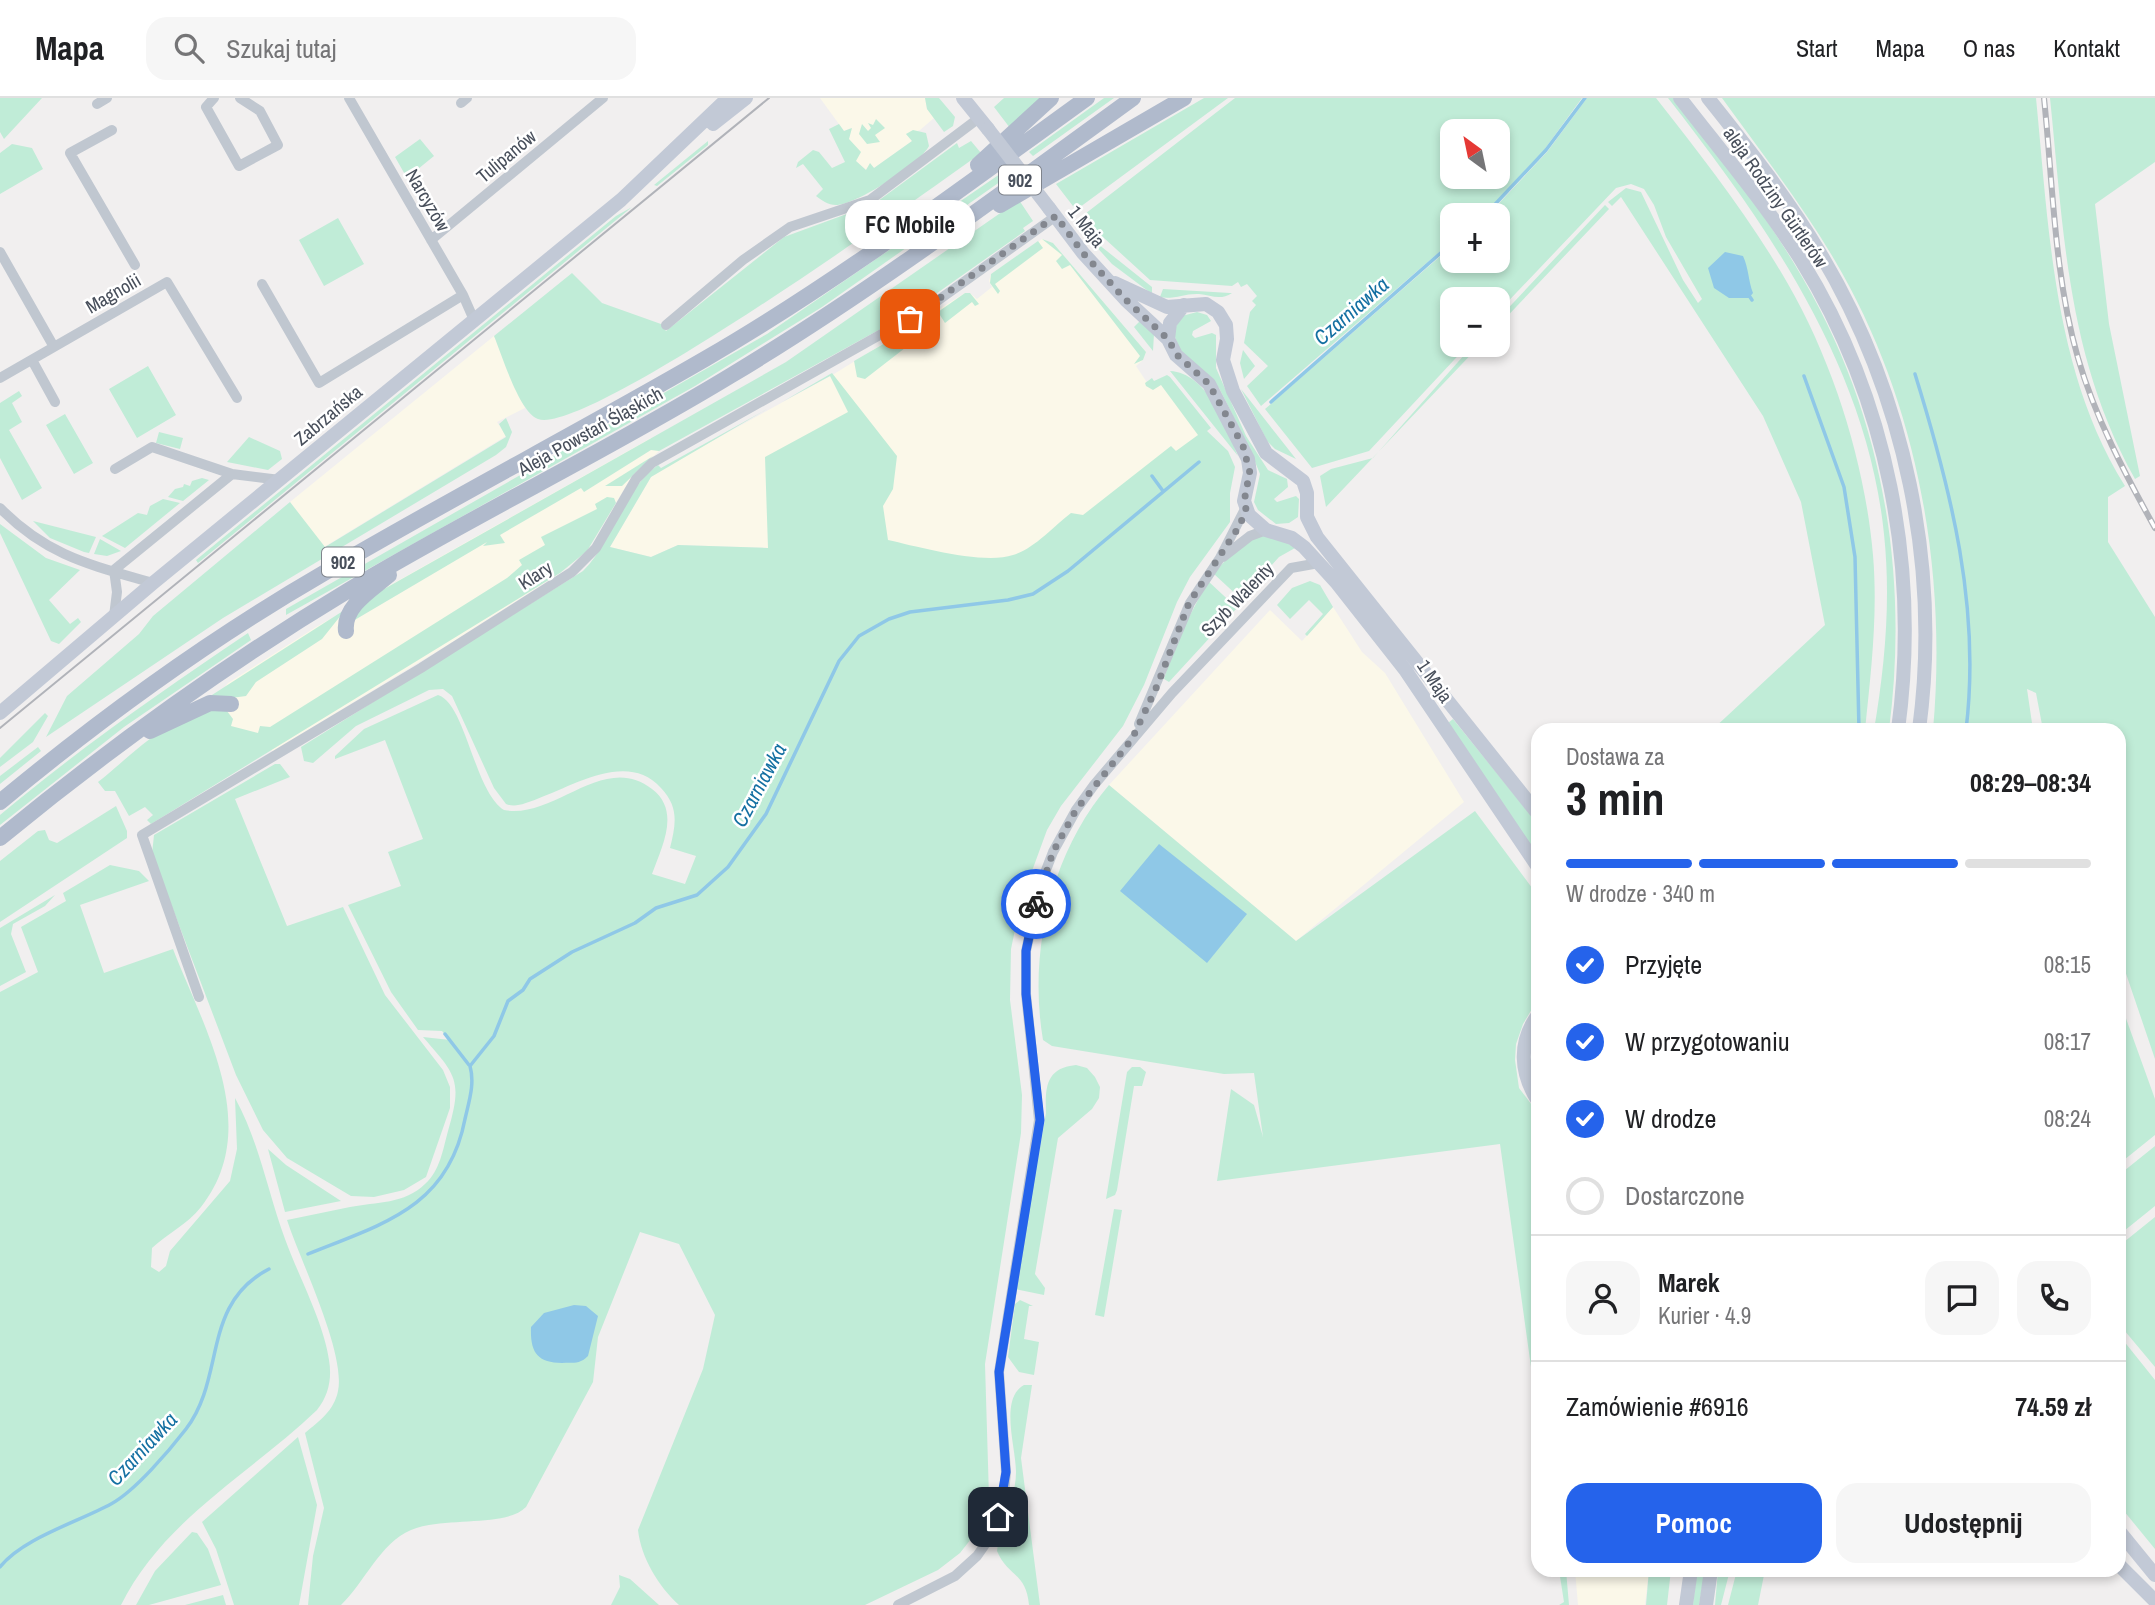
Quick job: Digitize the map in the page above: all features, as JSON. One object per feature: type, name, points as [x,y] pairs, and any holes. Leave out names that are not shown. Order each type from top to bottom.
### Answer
[{"type":"main road","points":[[923,215],[1051,98]]},
{"type":"main road","name":"Aleja Powstań Śląskich","points":[[0,802],[191,657],[323,573],[707,358],[792,305],[1087,98]]},
{"type":"main road","name":"Aleja Powstań Śląskich","points":[[0,838],[96,761],[264,642],[419,551],[726,379],[803,331],[916,254],[1133,98]]},
{"type":"main road","points":[[916,254],[1184,98]]},
{"type":"main road","points":[[346,631],[346,619],[353,608],[419,551]]},
{"type":"main road","points":[[96,761],[179,715],[210,703],[231,704]]},
{"type":"street","points":[[214,98],[206,107],[239,166],[278,145],[260,111],[240,98]]},
{"type":"street","name":"Narcyzów","points":[[349,98],[463,295],[474,320]]},
{"type":"street","name":"Tulipanów","points":[[431,240],[603,98]]},
{"type":"street","name":"Zabrzańska","points":[[651,172],[728,98]]},
{"type":"street","name":"Zabrzańska","points":[[0,713],[114,615],[651,172],[746,98]]},
{"type":"street","name":"1 Maja","points":[[963,98],[1105,277],[1168,339],[1177,355],[1209,384],[1243,446],[1250,466],[1246,508],[1254,521],[1265,530],[1292,538],[1319,563],[1406,671],[1531,857]]},
{"type":"street","name":"aleja Rodziny Gürtlerów","points":[[1680,98],[1801,261],[1832,320],[1867,401],[1890,483],[1900,541],[1905,658],[1899,723]]},
{"type":"street","name":"aleja Rodziny Gürtlerów","points":[[1708,98],[1745,144],[1820,252],[1871,354],[1885,392],[1908,477],[1919,536],[1925,657],[1920,723]]},
{"type":"street","points":[[666,325],[743,260],[789,227],[870,200],[983,123]]},
{"type":"street","points":[[111,130],[70,153],[135,265]]},
{"type":"street","name":"Klary","points":[[199,997],[142,835],[421,668],[572,572],[596,548],[636,479],[652,463],[926,309],[1052,212]]},
{"type":"street","points":[[0,253],[54,347]]},
{"type":"street","name":"1 Maja","points":[[1105,277],[1161,305],[1206,304],[1222,316],[1227,332],[1223,360],[1227,377],[1266,453],[1303,481],[1307,493],[1307,517],[1322,544],[1531,805]]},
{"type":"street","name":"Magnolii","points":[[0,378],[167,282],[237,398]]},
{"type":"street","points":[[262,284],[319,383],[463,295]]},
{"type":"street","points":[[1168,339],[1170,323],[1184,305]]},
{"type":"street","points":[[32,360],[55,402]]},
{"type":"street","points":[[115,469],[152,447],[232,474],[280,480]]},
{"type":"street","points":[[114,570],[232,474]]},
{"type":"street","points":[[0,508],[25,533],[61,554],[153,583]]},
{"type":"street","name":"Szyb Walenty","points":[[1132,739],[1157,686],[1189,603],[1220,558],[1246,508]]},
{"type":"street","points":[[1281,536],[1307,517]]},
{"type":"street","name":"Szyb Walenty","points":[[1220,558],[1250,536],[1265,530]]},
{"type":"street","name":"Szyb Walenty","points":[[898,1605],[932,1589],[967,1567],[991,1536],[998,1517],[1006,1472],[999,1372],[1040,1120],[1026,994],[1026,951],[1041,883],[1053,852],[1076,810],[1132,739],[1291,568],[1319,563]]},
{"type":"street","points":[[114,570],[117,592],[114,615]]},
{"type":"street","points":[[1531,1026],[1523,1060],[1531,1088]]},
{"type":"street","points":[[2126,1540],[2155,1575]]},
{"type":"street","points":[[2126,1572],[2155,1601]]},
{"type":"street","points":[[1686,1605],[1690,1577]]},
{"type":"street","points":[[1706,1605],[1710,1577]]},
{"type":"shaded area","points":[[820,98],[925,98],[927,109],[934,118],[920,130],[906,134],[912,141],[874,168],[870,164],[866,170],[856,161],[849,139],[851,128],[844,131]]},
{"type":"shaded area","points":[[1042,239],[1053,243],[1146,352],[1143,360],[1136,366],[1150,387],[1160,381],[1206,431],[1031,562],[914,553],[769,533],[768,548],[678,545],[651,557],[610,547],[651,477],[661,469],[834,374],[965,293],[970,293],[977,299],[992,287],[989,281],[991,274]]},
{"type":"shaded area","points":[[494,336],[525,408],[497,422],[506,436],[324,547],[290,502]]},
{"type":"shaded area","points":[[651,438],[659,451],[632,476],[587,551],[560,573],[449,644],[273,751],[202,712],[228,683],[316,627]]},
{"type":"shaded area","points":[[1333,607],[1362,652],[1385,673],[1464,802],[1296,941],[1109,785],[1270,610],[1302,641]]},
{"type":"shaded area","points":[[1576,1577],[1648,1577],[1645,1605],[1578,1605]]},
{"type":"green space","points":[[0,98],[42,98],[4,139],[0,132]]},
{"type":"green space","points":[[925,98],[939,98],[955,117],[953,126],[944,132],[927,109]]},
{"type":"green space","points":[[1004,98],[1043,98],[1010,128],[994,107]]},
{"type":"green space","points":[[1104,98],[1114,98],[1033,156],[1029,152]]},
{"type":"green space","points":[[1204,98],[1228,98],[1076,210],[1056,184]]},
{"type":"green space","points":[[1235,98],[1582,98],[1544,150],[1510,186],[1510,119],[1440,119],[1440,189],[1508,189],[1495,203],[1440,203],[1440,251],[1261,406],[1247,386],[1268,366],[1244,343],[1250,312],[1256,305],[1252,301],[1257,296],[1247,284],[1241,287],[1238,282],[1232,286],[1150,280],[1081,217]]},
{"type":"green space","points":[[1587,98],[1656,98],[1742,212],[1805,315],[1833,381],[1855,450],[1869,521],[1875,599],[1866,723],[1720,723],[1825,625],[1801,502],[1763,416],[1621,197],[1612,206],[1608,202],[1626,188],[1641,192],[1683,280],[1698,303],[1702,299],[1666,237],[1654,205],[1644,189],[1631,184],[1616,188],[1510,299],[1510,287],[1440,287],[1440,357],[1457,357],[1369,451],[1312,468],[1265,409],[1440,256],[1440,273],[1510,273],[1510,203],[1499,203],[1547,152]]},
{"type":"green space","points":[[1668,98],[1673,98],[1721,159],[1795,265],[1825,319],[1849,374],[1868,431],[1882,490],[1891,549],[1895,669],[1890,723],[1875,723],[1886,632],[1886,559],[1874,473],[1857,413],[1835,356],[1807,301],[1776,248]]},
{"type":"green space","points":[[1722,98],[2036,98],[2051,248],[2069,347],[2101,442],[2125,486],[2108,497],[2108,542],[2155,617],[2155,1059],[2126,974],[2126,723],[2042,723],[2036,693],[2027,689],[2032,723],[1933,723],[1936,612],[1931,553],[1922,495],[1908,437],[1891,380],[1869,326],[1829,250]]},
{"type":"green space","points":[[2050,98],[2155,98],[2155,162],[2095,204],[2109,324],[2140,476],[2135,479],[2112,433],[2082,341],[2065,246]]},
{"type":"green space","points":[[876,119],[885,128],[875,135],[880,142],[867,144],[859,134],[862,124],[868,131],[871,128],[868,123],[873,125]]},
{"type":"green space","points":[[839,124],[844,131],[852,128],[849,139],[861,152],[856,161],[866,170],[870,163],[874,168],[912,141],[906,134],[913,130],[926,133],[929,146],[901,173],[872,191],[845,203],[830,204],[816,196],[823,189],[803,164],[796,168],[798,162],[813,150],[819,152],[832,168],[845,162],[829,129]]},
{"type":"green space","points":[[420,139],[434,156],[407,178],[395,157]]},
{"type":"green space","points":[[708,141],[708,145],[657,186],[654,185]]},
{"type":"green space","points":[[971,141],[981,153],[757,308],[685,353],[620,391],[569,414],[538,419],[524,406],[494,336],[572,273],[602,303],[661,324],[666,331],[784,237],[874,204],[957,143],[959,148]]},
{"type":"green space","points":[[12,144],[32,148],[43,169],[0,194],[0,153]]},
{"type":"green space","points":[[1000,174],[1004,179],[822,307],[695,386],[286,615],[286,609],[767,334]]},
{"type":"green space","points":[[1019,200],[1033,221],[1023,228],[1025,231],[906,315],[659,451],[651,450],[584,492],[581,488],[500,535],[505,543],[483,546],[487,542],[353,621],[354,614],[377,593],[786,362]]},
{"type":"green space","points":[[1605,205],[1609,209],[1510,313],[1510,306]]},
{"type":"green space","points":[[632,207],[198,563],[196,560],[616,216]]},
{"type":"green space","points":[[338,218],[364,264],[324,286],[299,240]]},
{"type":"green space","points":[[1083,232],[1152,287],[1152,294],[1112,264]]},
{"type":"green space","points":[[1042,239],[1053,243],[1146,352],[1143,360],[1134,364],[1140,356],[1070,265],[1062,269],[1056,261],[1062,255]]},
{"type":"green space","points":[[1038,241],[1043,248],[995,284],[1000,291],[998,294],[990,283],[991,274]]},
{"type":"green space","points":[[1163,289],[1232,293],[1219,297],[1194,294],[1165,298],[1160,297]]},
{"type":"green space","points":[[965,293],[970,293],[979,304],[975,306],[972,302],[945,323],[938,312]]},
{"type":"green space","points":[[1197,312],[1207,315],[1211,321],[1193,331],[1192,335],[1195,338],[1212,333],[1216,335],[1216,368],[1246,436],[1268,470],[1287,479],[1288,487],[1274,499],[1277,502],[1296,496],[1299,499],[1298,517],[1289,523],[1276,524],[1258,510],[1254,502],[1260,474],[1249,447],[1219,388],[1182,355],[1173,332],[1182,316]]},
{"type":"green space","points":[[930,317],[940,329],[932,335],[925,328],[914,337],[914,341],[865,379],[857,377],[854,361]]},
{"type":"green space","points":[[1142,319],[1154,334],[1153,351],[1134,327]]},
{"type":"green space","points":[[1243,350],[1255,366],[1244,379],[1240,363]]},
{"type":"green space","points":[[1462,357],[1469,357],[1379,452]]},
{"type":"green space","points":[[148,366],[176,415],[137,438],[109,389]]},
{"type":"green space","points":[[1170,371],[1183,374],[1205,391],[1221,416],[1238,456]]},
{"type":"green space","points":[[832,373],[897,456],[893,489],[883,506],[888,540],[917,547],[986,558],[1013,555],[1036,543],[1071,513],[1083,515],[1171,446],[1176,451],[1198,435],[1161,385],[1153,390],[1146,386],[1145,383],[1152,378],[1154,381],[1167,375],[1170,377],[1211,428],[1207,431],[1228,451],[1235,467],[1230,493],[1230,522],[1190,577],[1177,602],[1144,685],[1123,726],[1061,806],[1047,830],[1021,901],[1011,949],[1010,1000],[1022,1095],[1021,1133],[985,1364],[989,1497],[971,1539],[960,1553],[938,1570],[865,1605],[679,1605],[652,1571],[638,1530],[703,1369],[715,1315],[679,1244],[640,1232],[598,1337],[593,1382],[526,1507],[517,1513],[490,1520],[440,1523],[411,1530],[390,1544],[341,1605],[308,1605],[313,1556],[324,1508],[305,1433],[333,1404],[338,1391],[339,1374],[329,1331],[287,1220],[399,1199],[417,1191],[430,1179],[438,1166],[455,1100],[454,1079],[423,1037],[450,1040],[442,1031],[418,1030],[391,992],[348,905],[401,886],[388,852],[423,839],[385,740],[335,759],[335,756],[364,729],[438,695],[448,702],[456,714],[485,785],[504,810],[541,806],[597,782],[616,778],[634,779],[652,789],[666,808],[667,829],[652,874],[685,884],[696,856],[670,848],[675,823],[671,802],[661,788],[648,777],[633,772],[601,774],[525,803],[506,804],[494,788],[452,696],[443,689],[429,690],[356,726],[313,763],[304,761],[301,747],[583,571],[594,559],[627,501],[646,475],[658,465],[661,468],[767,409],[651,477],[610,547],[651,557],[678,545],[768,548],[765,457],[848,412],[830,376],[782,402]]},
{"type":"green space","points":[[1241,389],[1296,459],[1275,449],[1267,441]]},
{"type":"green space","points":[[19,391],[22,396],[12,403],[22,422],[9,430],[42,488],[22,500],[0,458],[0,403]]},
{"type":"green space","points":[[65,414],[93,463],[74,474],[46,425]]},
{"type":"green space","points":[[506,418],[512,432],[506,447],[496,455],[223,618],[46,737],[67,696],[139,634],[153,616],[290,502],[325,547],[506,437],[499,424]]},
{"type":"green space","points":[[159,432],[183,438],[180,449],[156,443]]},
{"type":"green space","points":[[249,437],[280,451],[282,459],[268,470],[227,462]]},
{"type":"green space","points":[[653,456],[622,486],[605,486]]},
{"type":"green space","points":[[1372,458],[1326,507],[1320,476],[1331,469]]},
{"type":"green space","points":[[202,478],[209,480],[183,501],[168,497],[175,489],[183,487],[184,484],[190,486],[192,481]]},
{"type":"green space","points":[[607,497],[614,498],[616,503],[587,551],[560,573],[151,824],[147,820],[153,815],[145,807],[129,816],[115,791],[105,791],[98,782],[158,733],[191,715],[227,711],[233,719],[231,726],[258,733],[260,726],[270,727],[507,578],[522,565],[519,560],[545,545],[541,537],[597,509],[595,504]]},
{"type":"green space","points":[[163,499],[180,503],[125,548],[102,536],[138,513],[147,515],[150,506]]},
{"type":"green space","points":[[33,521],[96,537],[89,553],[84,552],[50,538]]},
{"type":"green space","points":[[0,524],[46,558],[80,570],[49,600],[70,624],[78,618],[81,622],[59,644],[51,641],[0,533]]},
{"type":"green space","points":[[1264,535],[1289,543],[1295,548],[1279,557],[1241,599],[1214,574],[1236,550]]},
{"type":"green space","points":[[100,539],[121,551],[107,556],[94,554]]},
{"type":"green space","points":[[1208,581],[1237,608],[1169,682],[1164,679],[1173,653]]},
{"type":"green space","points":[[1310,581],[1320,585],[1333,607],[1307,636],[1305,634],[1323,614],[1309,600],[1290,619],[1277,605],[1292,588]]},
{"type":"green space","points":[[346,609],[322,639],[256,682],[246,696],[201,702]]},
{"type":"green space","points":[[248,633],[251,640],[124,727],[0,825],[0,815],[91,743]]},
{"type":"green space","points":[[45,713],[48,716],[33,742],[0,767],[0,758]]},
{"type":"green space","points":[[1453,719],[1531,815],[1531,846],[1448,723]]},
{"type":"green space","points":[[38,747],[41,751],[0,784],[0,776]]},
{"type":"green space","points":[[275,764],[280,764],[290,777],[235,799],[287,926],[343,907],[385,995],[443,1070],[450,1087],[450,1108],[426,1177],[404,1190],[374,1197],[351,1196],[287,1158],[263,1130],[236,1075],[152,854],[154,835]]},
{"type":"green space","points":[[1109,785],[1296,941],[1475,811],[1531,887],[1531,1011],[1516,1044],[1515,1060],[1519,1088],[1531,1104],[1531,1367],[1500,1144],[1217,1181],[1231,1089],[1254,1105],[1263,1137],[1254,1073],[1224,1074],[1052,1046],[1043,1040],[1039,1007],[1042,939],[1059,872],[1072,841]],"holes":[[[1159,845],[1246,914],[1207,962]]]},
{"type":"green space","points":[[116,806],[127,831],[127,838],[0,922],[0,861],[38,831],[45,830],[49,840],[57,843]]},
{"type":"green space","points":[[110,865],[139,871],[149,881],[80,905],[104,973],[173,949],[212,1044],[228,1111],[227,1144],[219,1176],[196,1213],[152,1248],[151,1267],[159,1272],[166,1266],[170,1251],[230,1181],[237,1149],[235,1098],[251,1132],[285,1239],[322,1331],[329,1360],[330,1380],[317,1410],[210,1499],[160,1547],[121,1605],[0,1605],[0,992],[38,972],[21,927],[66,901],[63,893]]},
{"type":"green space","points":[[55,895],[45,906],[13,924],[11,934],[26,972],[0,986],[0,928]]},
{"type":"green space","points":[[2126,1018],[2155,1099],[2155,1135],[2126,1158]]},
{"type":"green space","points":[[1076,1065],[1087,1068],[1095,1077],[1100,1087],[1099,1098],[1092,1109],[1058,1138],[1035,1274],[1045,1288],[1044,1295],[1015,1289],[1046,1113],[1047,1087],[1049,1080],[1059,1070]]},
{"type":"green space","points":[[1132,1067],[1140,1067],[1146,1072],[1142,1086],[1134,1086],[1117,1190],[1115,1195],[1106,1199],[1127,1072]]},
{"type":"green space","points":[[2155,1146],[2155,1206],[2126,1229],[2126,1169]]},
{"type":"green space","points":[[268,1149],[286,1165],[341,1201],[285,1212]]},
{"type":"green space","points":[[1114,1209],[1122,1210],[1104,1317],[1095,1315]]},
{"type":"green space","points":[[2155,1217],[2155,1367],[2126,1332],[2126,1240]]},
{"type":"green space","points":[[1020,1300],[1033,1306],[1029,1306],[1024,1339],[1039,1342],[1034,1375],[1019,1372],[1008,1357],[1015,1304]]},
{"type":"green space","points":[[2126,1344],[2155,1380],[2155,1549],[2126,1514]]},
{"type":"green space","points":[[1024,1385],[1032,1385],[1021,1458],[1040,1605],[1029,1605],[1024,1586],[997,1551],[1011,1502],[1016,1472],[1010,1412],[1016,1392]]},
{"type":"green space","points":[[298,1437],[317,1505],[299,1605],[234,1605],[216,1549],[202,1522]]},
{"type":"green space","points":[[192,1532],[197,1533],[208,1549],[221,1585],[149,1605],[136,1605],[155,1571]]},
{"type":"green space","points":[[619,1575],[630,1579],[659,1605],[611,1605],[620,1587]]},
{"type":"green space","points":[[1560,1577],[1567,1577],[1569,1605],[1559,1605],[1564,1602]]},
{"type":"green space","points":[[1648,1577],[1670,1577],[1667,1605],[1646,1605]]},
{"type":"green space","points":[[1696,1577],[1704,1577],[1699,1605],[1693,1605]]},
{"type":"green space","points":[[1717,1577],[1728,1577],[1721,1605],[1715,1605]]},
{"type":"green space","points":[[1735,1577],[1764,1577],[1758,1605],[1728,1605]]},
{"type":"green space","points":[[223,1595],[226,1605],[185,1605]]},
{"type":"water","points":[[1725,252],[1743,256],[1753,293],[1749,298],[1729,298],[1714,288],[1708,268]]},
{"type":"water","points":[[1159,844],[1247,914],[1207,963],[1120,891]]},
{"type":"water","points":[[574,1305],[586,1306],[598,1316],[588,1356],[573,1363],[546,1361],[534,1349],[531,1327],[544,1313]]},
{"type":"waterway","name":"Czarniawka","points":[[1496,203],[1546,150],[1585,98]]},
{"type":"waterway","name":"Czarniawka","points":[[1271,402],[1440,254]]},
{"type":"waterway","points":[[1915,374],[1940,461],[1960,550],[1969,639],[1970,684],[1967,723]]},
{"type":"waterway","points":[[1804,376],[1844,487],[1855,557],[1859,723]]},
{"type":"waterway","name":"Czarniawka","points":[[308,1254],[386,1222],[408,1209],[427,1193],[444,1173],[456,1149],[470,1099],[470,1066],[494,1036],[508,1001],[523,990],[530,979],[572,952],[635,923],[656,908],[697,895],[728,867],[766,814],[839,661],[859,636],[889,619],[910,612],[1008,600],[1033,594],[1068,571],[1199,462]]},
{"type":"waterway","points":[[1152,476],[1163,491]]},
{"type":"waterway","points":[[445,1034],[469,1065]]},
{"type":"waterway","name":"Czarniawka","points":[[0,1567],[22,1547],[120,1498],[161,1459],[186,1429],[198,1409],[223,1321],[233,1301],[248,1284],[269,1269]]},
{"type":"tram line","points":[[0,728],[769,98]]},
{"type":"railway","points":[[2044,98],[2059,262],[2078,358],[2102,423],[2155,528]]},
{"type":"way so far","points":[[910,319],[1056,216],[1083,253],[1126,300],[1168,339],[1172,350],[1209,384],[1223,406],[1250,466],[1250,479],[1244,501],[1246,508],[1240,525],[1189,603],[1157,686],[1132,739],[1076,810],[1053,852],[1036,904]]},
{"type":"place","name":"FC Mobile","points":[[910,319]]},
{"type":"route","points":[[998,1517],[1006,1472],[999,1372],[1040,1120],[1026,994],[1026,951],[1036,904]]}]
